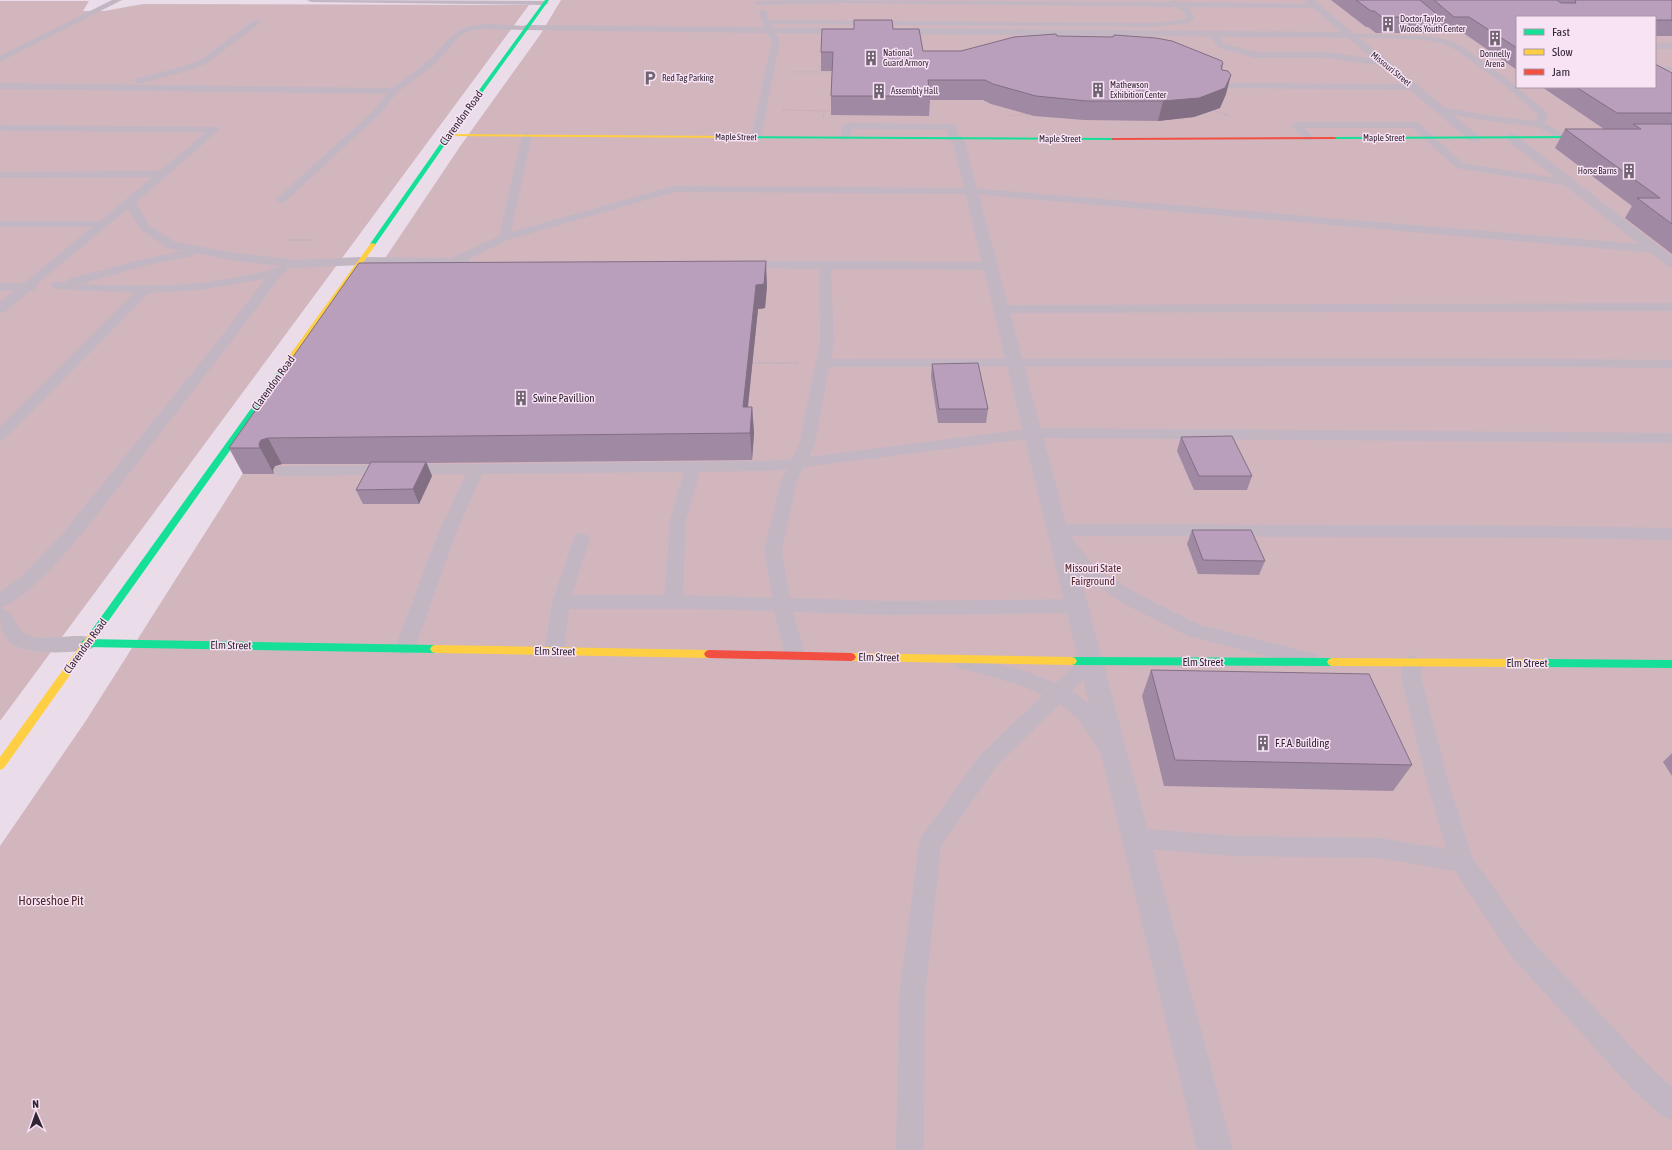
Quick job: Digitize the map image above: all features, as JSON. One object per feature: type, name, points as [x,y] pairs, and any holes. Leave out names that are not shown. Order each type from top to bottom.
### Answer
[{"type":"street","name":"Clarendon Road","points":[[0,765],[360,261],[448,134],[546,1]]},
{"type":"street","name":"Missouri Street","points":[[1312,3],[1474,138]]},
{"type":"street","points":[[526,28],[768,26],[1211,34],[1349,34]]},
{"type":"street","points":[[1656,46],[1672,46]]},
{"type":"street","points":[[1656,71],[1672,80]]},
{"type":"street","name":"Maple Street","points":[[448,134],[845,138]]},
{"type":"street","name":"Maple Street","points":[[956,139],[1595,137]]},
{"type":"street","points":[[1512,138],[1672,263]]},
{"type":"street","points":[[956,139],[971,191],[1033,433],[1215,1150]]},
{"type":"street","name":"Elm Street","points":[[86,643],[1091,661],[1672,664]]},
{"type":"lane","points":[[0,59],[118,0]]},
{"type":"lane","points":[[311,0],[546,1]]},
{"type":"lane","points":[[756,137],[776,40],[768,26],[760,2],[1312,3]]},
{"type":"lane","points":[[768,26],[1157,25],[1187,21],[1190,17],[1187,10],[1173,2]]},
{"type":"lane","points":[[114,87],[184,69],[203,62],[256,23]]},
{"type":"lane","points":[[281,200],[376,112],[394,92],[437,57],[452,37],[469,28],[526,28]]},
{"type":"lane","points":[[1211,34],[1222,46],[1256,54],[1326,55],[1383,63]]},
{"type":"lane","points":[[1349,34],[1443,38],[1507,83],[1543,114],[1540,124]]},
{"type":"lane","points":[[1656,70],[1672,70]]},
{"type":"lane","points":[[0,86],[394,92]]},
{"type":"lane","points":[[1221,86],[1413,87]]},
{"type":"lane","points":[[1441,110],[1494,119],[1540,124],[1565,138]]},
{"type":"lane","points":[[1309,138],[1296,125],[1416,125],[1432,138],[1460,166],[1569,183]]},
{"type":"lane","points":[[845,138],[847,126],[952,127],[956,139]]},
{"type":"lane","points":[[0,128],[215,129],[130,202],[0,309]]},
{"type":"lane","points":[[504,238],[527,135]]},
{"type":"lane","points":[[0,175],[163,174]]},
{"type":"lane","points":[[453,262],[504,238],[673,189],[971,191],[1654,249]]},
{"type":"lane","points":[[130,202],[144,227],[171,245],[201,251],[296,264],[360,261],[477,263]]},
{"type":"lane","points":[[0,224],[103,224]]},
{"type":"lane","points":[[0,287],[57,285],[108,273],[158,258],[201,251]]},
{"type":"lane","points":[[57,285],[86,289],[171,289],[217,285],[277,272],[296,264]]},
{"type":"lane","points":[[730,265],[990,266]]},
{"type":"lane","points":[[795,655],[782,605],[772,550],[789,481],[807,444],[827,342],[825,266]]},
{"type":"lane","points":[[0,600],[29,580],[69,537],[222,345],[277,272]]},
{"type":"lane","points":[[0,436],[146,289]]},
{"type":"lane","points":[[1001,309],[1672,307]]},
{"type":"lane","points":[[823,363],[1465,362],[1672,364]]},
{"type":"lane","points":[[282,472],[766,466],[1033,433],[1672,438]]},
{"type":"lane","points":[[673,602],[678,520],[692,467]]},
{"type":"lane","points":[[405,648],[446,536],[476,469]]},
{"type":"lane","points":[[1057,530],[1559,532],[1672,534]]},
{"type":"lane","points":[[1057,530],[1089,572],[1133,600],[1194,631],[1325,662]]},
{"type":"lane","points":[[554,651],[561,602],[581,539]]},
{"type":"lane","points":[[561,602],[673,602],[890,608],[1077,606]]},
{"type":"lane","points":[[0,615],[5,617],[17,637],[30,643],[86,643]]},
{"type":"lane","points":[[951,658],[1035,682],[1058,693],[1081,709],[1115,756]]},
{"type":"lane","points":[[910,1150],[912,997],[930,842],[988,761],[1091,661]]},
{"type":"lane","points":[[1412,663],[1411,677],[1438,783],[1462,862],[1520,948],[1643,1080],[1672,1106]]},
{"type":"lane","points":[[1136,838],[1234,846],[1380,848],[1462,862]]},
{"type":"path","points":[[769,71],[840,72]]},
{"type":"path","points":[[761,110],[831,111]]},
{"type":"path","points":[[752,363],[823,363]]},
{"type":"green space","name":"Missouri State Fairground","points":[[561,0],[1672,0],[1672,1150],[0,1150],[0,846],[85,722],[280,415],[461,145],[540,35]]},
{"type":"green space","points":[[0,1],[89,1],[83,11],[104,11],[143,4],[529,5],[0,721]]},
{"type":"building","points":[[1356,0],[1420,0],[1440,17],[1382,17]]},
{"type":"building","points":[[1434,0],[1557,0],[1561,3],[1576,3],[1575,0],[1672,0],[1672,20],[1656,20],[1656,16],[1516,16],[1516,47],[1469,17],[1454,17]]},
{"type":"building","points":[[854,20],[892,20],[893,29],[919,29],[923,51],[961,51],[1014,37],[1056,34],[1057,36],[1113,37],[1114,35],[1156,38],[1172,41],[1222,61],[1222,70],[1228,71],[1231,75],[1225,88],[1199,98],[1163,101],[1087,101],[1036,96],[993,84],[985,80],[928,80],[930,96],[831,96],[833,52],[821,52],[822,29],[854,29]]},
{"type":"building","points":[[1656,65],[1672,73],[1672,113],[1617,113],[1578,88],[1656,88]]},
{"type":"building","points":[[1633,124],[1672,124],[1672,224],[1637,198],[1660,198],[1565,129],[1641,129]]},
{"type":"building","name":"Swine Pavillion","points":[[766,261],[764,284],[756,285],[743,407],[752,407],[750,433],[268,438],[261,440],[259,444],[260,448],[229,448],[359,263]]},
{"type":"building","points":[[978,363],[988,409],[939,409],[932,364]]},
{"type":"building","points":[[1232,436],[1252,476],[1199,476],[1181,437]]},
{"type":"building","points":[[371,462],[426,462],[413,489],[356,490]]},
{"type":"building","points":[[1192,530],[1251,530],[1265,561],[1203,560]]},
{"type":"building","name":"F.F.A. Building","points":[[1151,670],[1369,674],[1412,765],[1175,760]]},
{"type":"traffic: fast","points":[[373,244],[449,135],[547,0]]},
{"type":"traffic: fast","points":[[734,137],[1113,139]]},
{"type":"traffic: fast","points":[[1334,138],[1589,137]]},
{"type":"traffic: fast","points":[[94,634],[284,369]]},
{"type":"traffic: fast","points":[[86,643],[435,649]]},
{"type":"traffic: fast","points":[[1072,661],[1332,662]]},
{"type":"traffic: fast","points":[[1544,663],[1672,664]]},
{"type":"traffic: slow","points":[[449,135],[734,137]]},
{"type":"traffic: slow","points":[[284,369],[373,244]]},
{"type":"traffic: slow","points":[[0,765],[94,634]]},
{"type":"traffic: slow","points":[[435,649],[709,654]]},
{"type":"traffic: slow","points":[[851,657],[1072,661]]},
{"type":"traffic: slow","points":[[1332,662],[1544,663]]},
{"type":"traffic: jam","points":[[1113,139],[1334,138]]},
{"type":"traffic: jam","points":[[709,654],[851,657]]},
{"type":"place","name":"Doctor Taylor Woods Youth Center","points":[[1388,24]]},
{"type":"place","name":"Donnelly Arena","points":[[1495,38]]},
{"type":"place","name":"National Guard Armory","points":[[871,58]]},
{"type":"place","name":"Red Tag Parking","points":[[650,78]]},
{"type":"place","name":"Mathewson Exhibition Center","points":[[1098,90]]},
{"type":"place","name":"Assembly Hall","points":[[879,91]]},
{"type":"place","name":"Horse Barns","points":[[1629,171]]},
{"type":"place","name":"Swine Pavillion","points":[[521,398]]},
{"type":"place","name":"F.F.A. Building","points":[[1263,743]]},
{"type":"park label","name":"Horseshoe Pit","points":[[51,900]]}]
